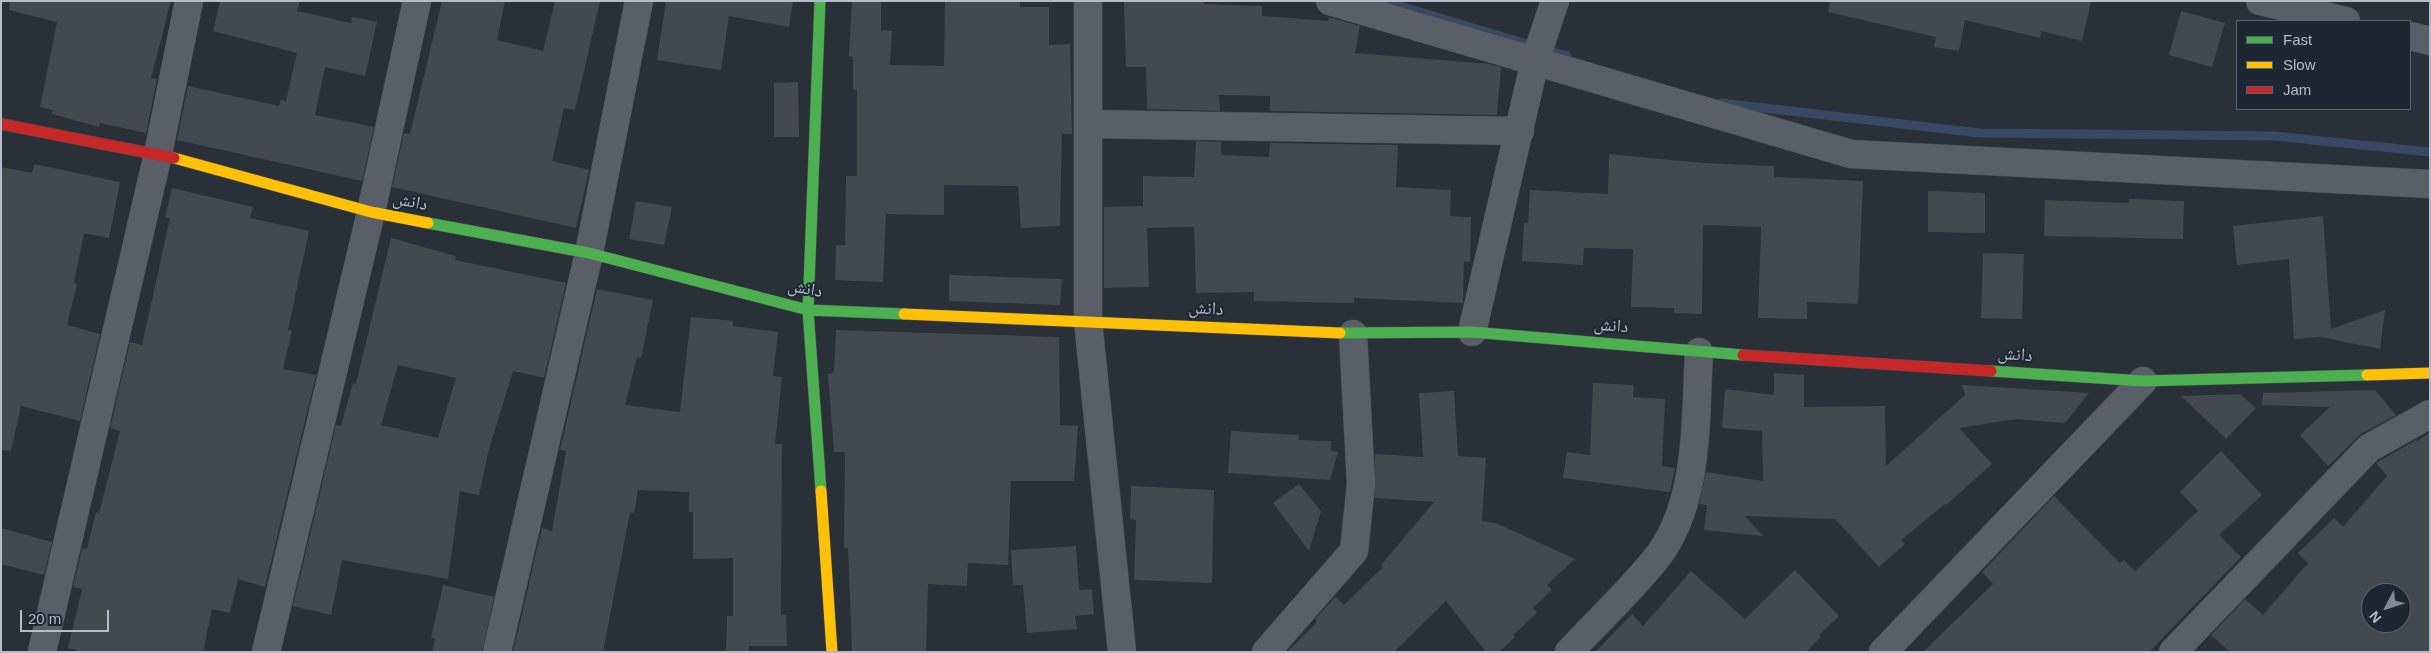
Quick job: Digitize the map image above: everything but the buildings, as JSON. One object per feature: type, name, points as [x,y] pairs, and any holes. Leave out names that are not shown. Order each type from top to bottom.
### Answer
[{"type":"main road","points":[[820,1],[808,310],[832,652]]},
{"type":"main road","name":"دانش","points":[[1,124],[158,154],[371,212],[589,253],[808,310],[1353,334],[1472,332],[1699,352],[2143,381],[2428,378]]},
{"type":"street","points":[[42,652],[158,154],[189,1]]},
{"type":"street","points":[[266,652],[371,212],[417,1]]},
{"type":"street","points":[[497,652],[589,253],[639,1]]},
{"type":"street","points":[[1088,1],[1088,321],[1122,652]]},
{"type":"street","points":[[1330,1],[1851,154],[2430,184]]},
{"type":"street","points":[[1472,332],[1535,61],[1555,1]]},
{"type":"street","points":[[2260,1],[2342,20]]},
{"type":"street","points":[[2411,36],[2430,41]]},
{"type":"street","points":[[1088,124],[1520,131]]},
{"type":"street","points":[[1266,652],[1354,551],[1361,484],[1353,334]]},
{"type":"street","points":[[1570,652],[1656,559],[1680,515],[1693,462],[1699,352]]},
{"type":"street","points":[[1883,652],[2143,381]]},
{"type":"street","points":[[2173,652],[2369,448],[2430,414]]},
{"type":"waterway","points":[[1383,1],[1567,56]]},
{"type":"waterway","points":[[1721,103],[1980,133],[2274,136],[2430,152]]},
{"type":"traffic: fast","points":[[820,1],[808,310],[821,491]]},
{"type":"traffic: fast","points":[[428,223],[589,253],[808,310],[904,314]]},
{"type":"traffic: fast","points":[[1340,333],[1472,332],[1743,355]]},
{"type":"traffic: fast","points":[[1991,371],[2143,381],[2367,375]]},
{"type":"traffic: slow","points":[[174,158],[371,212],[428,223]]},
{"type":"traffic: slow","points":[[904,314],[1340,333]]},
{"type":"traffic: slow","points":[[2367,375],[2430,373]]},
{"type":"traffic: slow","points":[[821,491],[832,652]]},
{"type":"traffic: jam","points":[[1,124],[174,158]]},
{"type":"traffic: jam","points":[[1743,355],[1991,371]]}]
